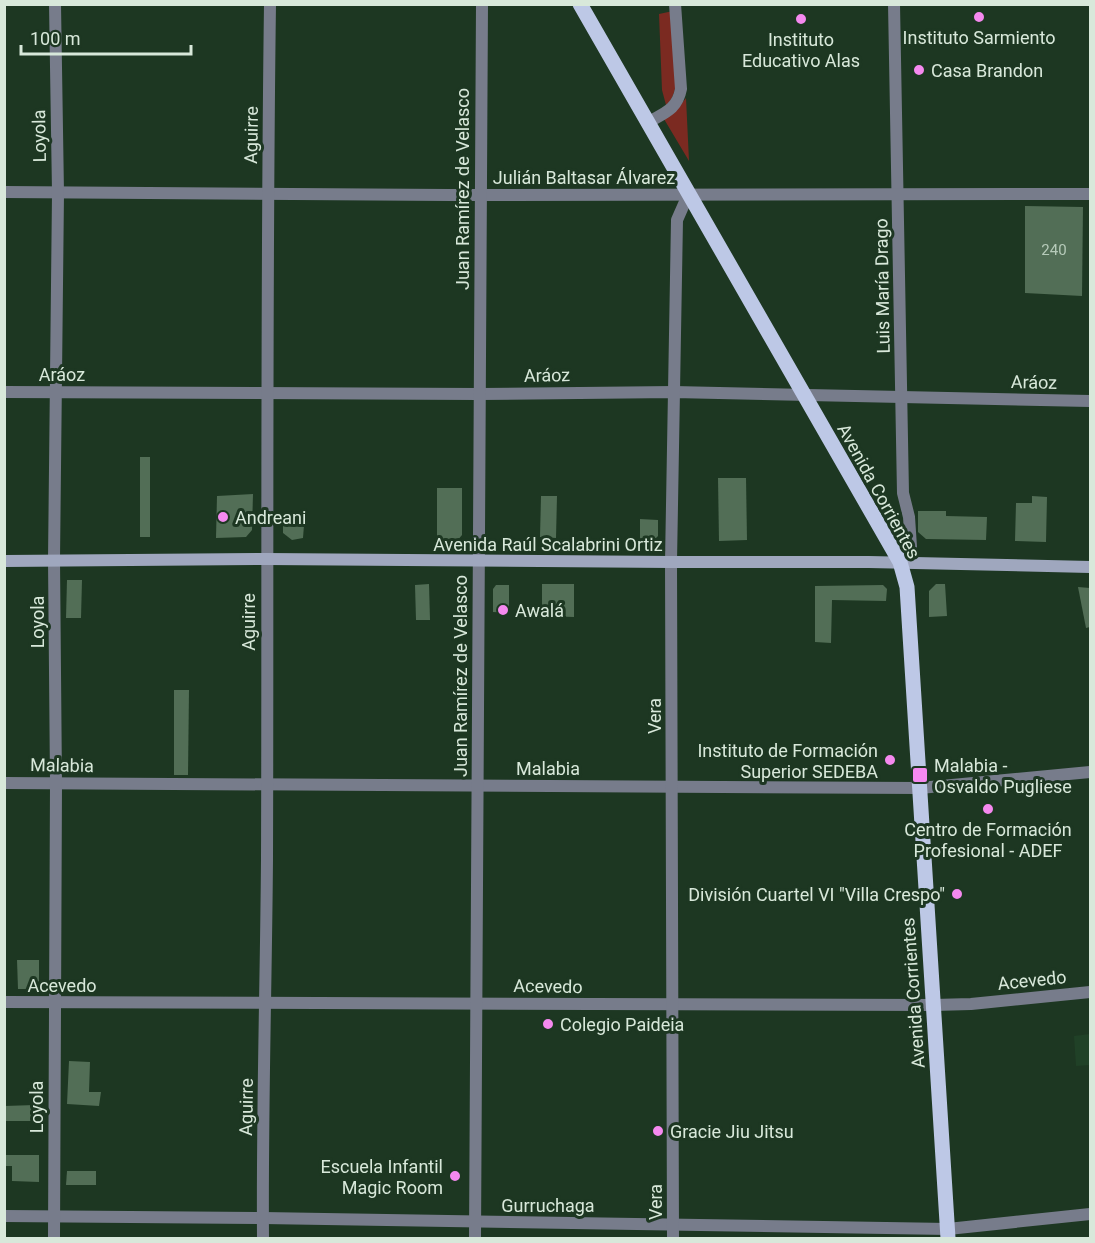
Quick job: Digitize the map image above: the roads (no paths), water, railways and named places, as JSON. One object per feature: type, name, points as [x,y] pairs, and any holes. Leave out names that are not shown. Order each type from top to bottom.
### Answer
[{"type":"main road","name":"Avenida Corrientes","points":[[580,4],[900,562],[907,587],[948,1234]]},
{"type":"main road","name":"Avenida Raúl Scalabrini Ortiz","points":[[4,561],[266,559],[477,562],[900,562],[1090,567]]},
{"type":"street","name":"Loyola","points":[[54,1239],[56,783],[54,560],[58,193],[56,4]]},
{"type":"street","name":"Aguirre","points":[[263,1239],[270,4]]},
{"type":"street","name":"Juan Ramírez de Velasco","points":[[475,1239],[477,562],[482,4]]},
{"type":"street","points":[[647,123],[674,107],[679,99],[681,89],[675,4]]},
{"type":"street","name":"Luis María Drago","points":[[894,4],[903,493],[909,517],[911,547],[900,562]]},
{"type":"street","name":"Julián Baltasar Álvarez","points":[[4,192],[480,195],[1090,194]]},
{"type":"street","name":"Vera","points":[[673,1239],[671,562],[677,220],[688,195]]},
{"type":"street","name":"Aráoz","points":[[4,392],[480,394],[675,392],[1090,401]]},
{"type":"street","name":"Malabia","points":[[4,783],[921,788],[1090,772]]},
{"type":"street","name":"Acevedo","points":[[4,1002],[934,1005],[971,1004],[1090,992]]},
{"type":"street","name":"Gurruchaga","points":[[4,1216],[673,1224],[948,1234],[1090,1214]]},
{"type":"place","name":"Instituto Sarmiento","points":[[979,17]]},
{"type":"place","name":"Instituto Educativo Alas","points":[[801,19]]},
{"type":"place","name":"Casa Brandon","points":[[919,70]]},
{"type":"place","name":"Andreani","points":[[223,517]]},
{"type":"place","name":"Awalá","points":[[503,610]]},
{"type":"place","name":"Instituto de Formación Superior SEDEBA","points":[[890,760]]},
{"type":"place","name":"Malabia - Osvaldo Pugliese","points":[[920,775]]},
{"type":"place","name":"Centro de Formación Profesional - ADEF","points":[[988,809]]},
{"type":"place","name":"División Cuartel VI \"Villa Crespo\"","points":[[957,894]]},
{"type":"place","name":"Colegio Paideia","points":[[548,1024]]},
{"type":"place","name":"Gracie Jiu Jitsu","points":[[658,1131]]},
{"type":"place","name":"Escuela Infantil Magic Room","points":[[455,1176]]}]
